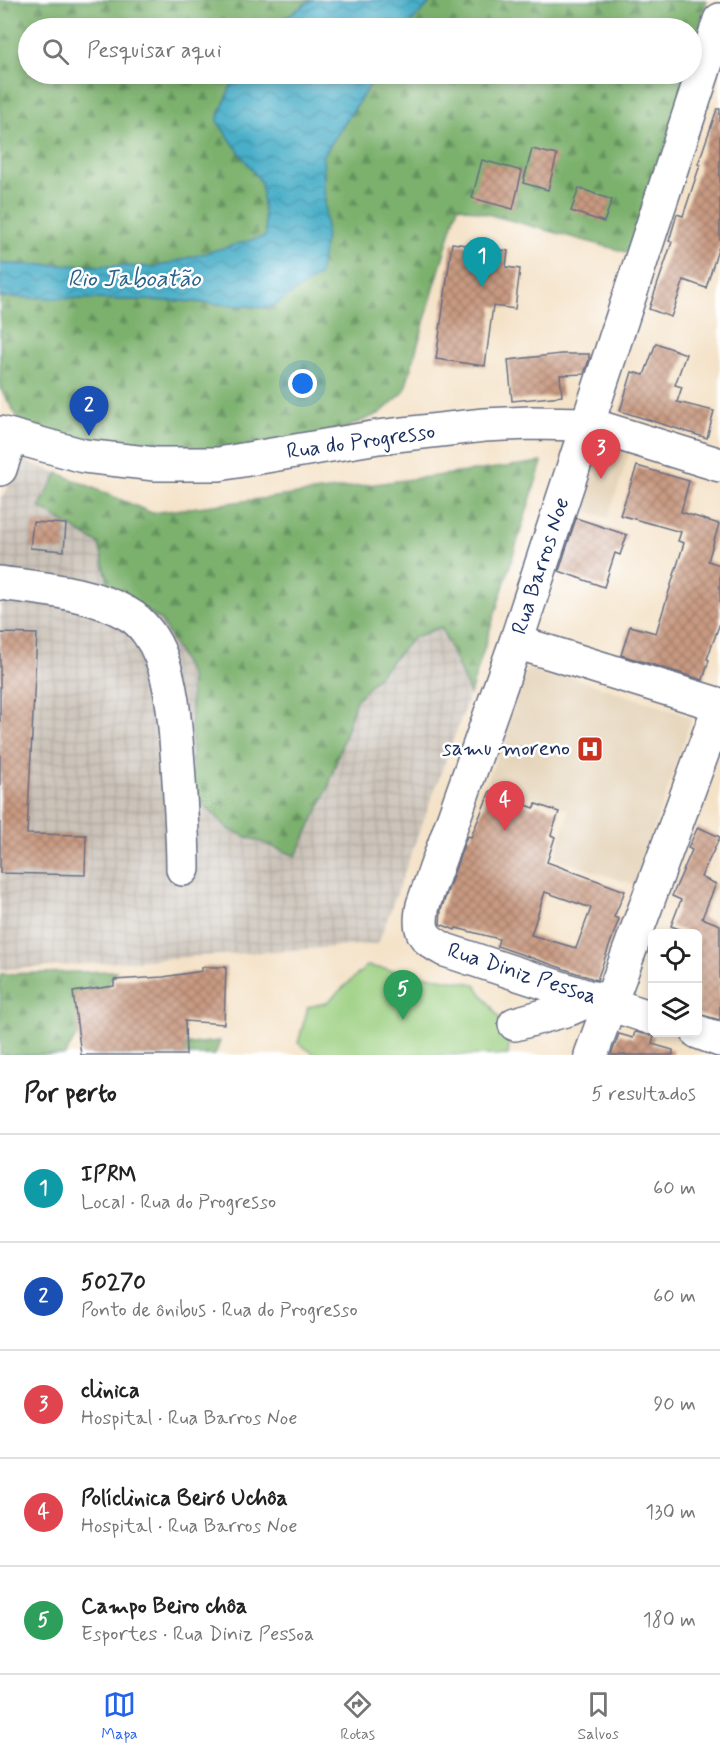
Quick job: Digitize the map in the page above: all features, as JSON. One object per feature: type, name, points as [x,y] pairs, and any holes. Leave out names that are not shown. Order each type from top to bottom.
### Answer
[{"type":"street","name":"Rua Barros Noe","points":[[702,75],[720,20]]},
{"type":"street","name":"Rua Barros Noe","points":[[423,905],[516,642],[699,84]]},
{"type":"street","name":"Rua do Progresso","points":[[5,434],[84,456],[155,464],[219,464],[378,437],[484,425],[588,424],[720,465]]},
{"type":"street","points":[[0,469],[5,434]]},
{"type":"street","points":[[0,583],[69,594],[103,603],[130,615],[145,628],[160,656],[171,692],[183,834],[183,869]]},
{"type":"street","points":[[516,642],[720,705],[603,1001],[591,1055]]},
{"type":"street","name":"Rua Diniz Pessoa","points":[[423,905],[421,918],[423,933],[427,939],[445,950],[648,1017]]},
{"type":"street","points":[[515,1024],[603,1001]]},
{"type":"street","points":[[702,1033],[720,1040]]},
{"type":"shaded area","points":[[595,442],[630,452],[608,518],[572,507]]},
{"type":"shaded area","points":[[15,458],[67,476],[104,510],[167,595],[190,675],[193,794],[230,830],[296,856],[327,791],[356,700],[413,638],[441,626],[470,694],[378,944],[0,970],[0,498],[6,493]]},
{"type":"shaded area","name":"samu moreno","points":[[528,663],[692,717],[635,885],[555,858],[569,810],[488,781]]},
{"type":"green space","points":[[0,0],[312,0],[284,18],[18,18],[18,84],[232,84],[217,121],[261,182],[267,236],[156,267],[0,264]]},
{"type":"green space","points":[[433,0],[707,0],[702,19],[416,17]]},
{"type":"green space","points":[[370,84],[683,84],[640,236],[626,252],[458,206],[404,392],[380,413],[332,434],[156,457],[24,428],[0,388],[0,297],[181,301],[270,308],[326,234],[323,156]]},
{"type":"green space","points":[[542,462],[470,694],[441,627],[413,638],[356,700],[327,791],[296,856],[230,830],[193,794],[190,675],[161,620],[109,587],[99,544],[39,507],[58,473],[152,513]]},
{"type":"green space","points":[[367,966],[475,984],[510,1033],[508,1055],[316,1055],[298,1043],[308,1007],[326,1003]]},
{"type":"green space","points":[[116,971],[65,1055],[0,1055],[0,974]]},
{"type":"green space","points":[[220,1041],[215,1055],[92,1055]]},
{"type":"water","points":[[312,0],[433,0],[415,18],[284,18]]},
{"type":"water","name":"Rio Jaboatão","points":[[232,84],[370,84],[323,156],[326,234],[319,276],[270,308],[181,301],[0,297],[0,264],[156,267],[266,236],[261,182],[217,121]]},
{"type":"building","points":[[717,109],[720,109],[720,243],[706,288],[684,280],[671,317],[649,309],[672,242],[669,241],[677,214],[683,216]]},
{"type":"building","points":[[532,149],[557,155],[548,190],[523,183]]},
{"type":"building","points":[[482,160],[522,171],[513,209],[472,198]]},
{"type":"building","points":[[579,188],[612,200],[604,222],[571,211]]},
{"type":"building","points":[[452,243],[508,251],[506,267],[520,269],[515,309],[493,306],[485,366],[436,359]]},
{"type":"building","points":[[656,343],[686,354],[675,385],[682,387],[677,402],[714,411],[707,438],[620,411],[632,372],[644,375]]},
{"type":"building","points":[[561,354],[589,354],[584,374],[560,375],[562,396],[512,401],[508,360]]},
{"type":"building","points":[[637,466],[689,481],[681,512],[719,524],[708,561],[720,565],[720,623],[707,659],[709,660],[703,680],[621,655],[630,626],[656,633],[684,543],[678,541],[681,532],[620,515]]},
{"type":"building","points":[[576,518],[627,535],[620,555],[615,553],[604,587],[559,571]]},
{"type":"building","points":[[33,522],[66,524],[64,551],[30,548]]},
{"type":"building","points":[[0,633],[37,634],[27,834],[86,835],[85,875],[0,873]]},
{"type":"building","points":[[490,791],[534,808],[536,804],[559,812],[551,835],[555,837],[547,862],[625,891],[614,917],[619,919],[597,980],[497,946],[499,939],[456,928],[455,930],[440,924],[441,910],[467,836],[471,837]],"holes":[[[545,892],[591,908],[576,948],[531,935]]]},
{"type":"building","points":[[698,827],[720,837],[701,877],[716,884],[702,918],[720,925],[720,1020],[702,1015],[702,929],[679,929],[671,926],[681,900],[672,896],[692,850],[688,848]]},
{"type":"building","points":[[202,967],[226,967],[224,1024],[185,1021],[186,1055],[81,1055],[73,992],[114,986],[114,980],[163,977],[202,971]]},
{"type":"building","points":[[635,1032],[654,1037],[652,1044],[673,1050],[673,1055],[611,1055],[619,1034],[633,1038]]},
{"type":"place","name":"IPRM","points":[[482,287]]},
{"type":"place","name":"50270","points":[[89,436]]},
{"type":"place","name":"clinica","points":[[601,479]]},
{"type":"place","name":"samu moreno","points":[[590,749]]},
{"type":"place","name":"Políclinica Beiró Uchôa","points":[[505,831]]},
{"type":"place","name":"Campo Beiro chôa","points":[[403,1020]]}]
